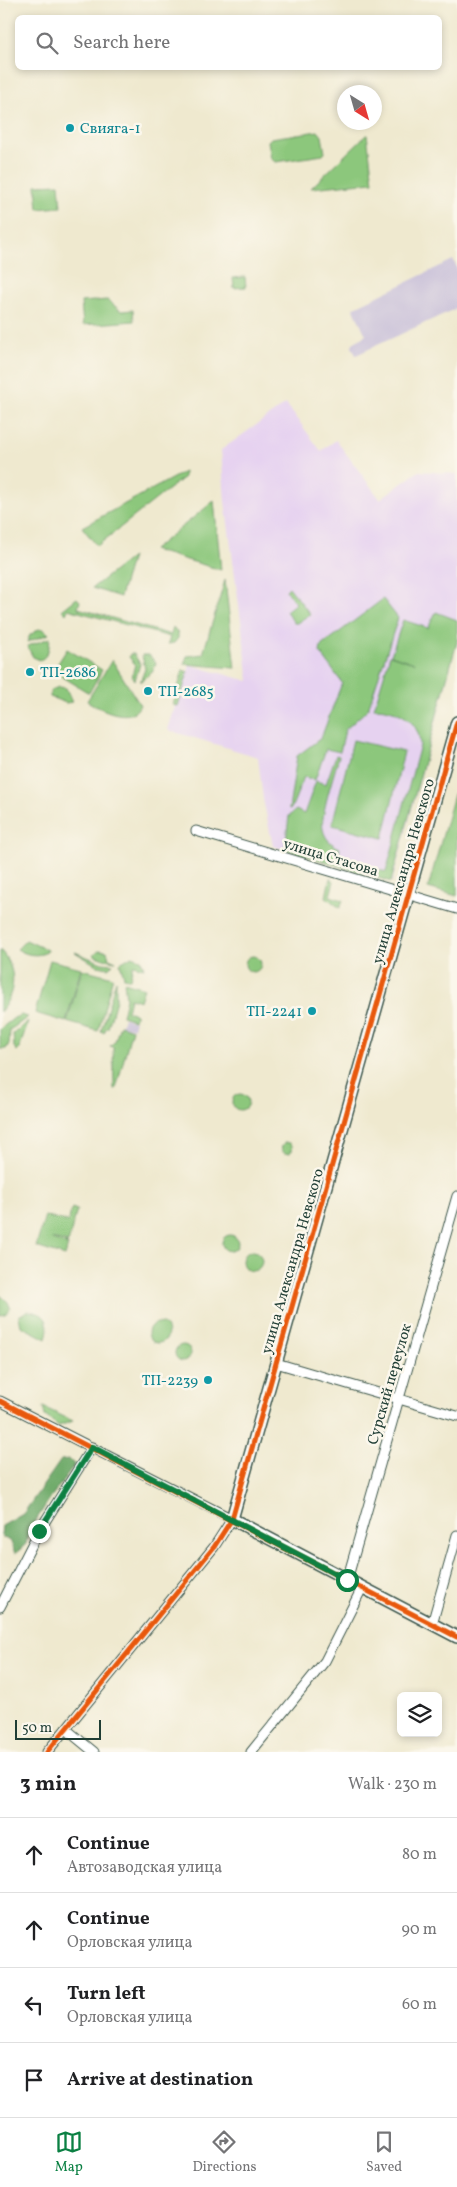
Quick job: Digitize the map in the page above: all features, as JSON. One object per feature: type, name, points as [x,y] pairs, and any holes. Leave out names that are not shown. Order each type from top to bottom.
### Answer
[{"type":"street","name":"улица Александра Невского","points":[[47,1752],[218,1541],[232,1519],[457,722]]},
{"type":"street","name":"улица Стасова","points":[[196,831],[457,909]]},
{"type":"street","name":"Сурский переулок","points":[[347,1580],[457,1196]]},
{"type":"street","points":[[276,1363],[457,1416]]},
{"type":"street","points":[[0,1400],[457,1637]]},
{"type":"street","points":[[0,1607],[39,1531],[92,1447]]},
{"type":"street","points":[[432,1624],[457,1535]]},
{"type":"street","points":[[250,1752],[325,1661],[362,1588]]},
{"type":"street","points":[[66,1729],[94,1752]]},
{"type":"shaded area","points":[[453,260],[457,267],[457,308],[356,355],[352,347],[353,343],[366,335],[353,308]]},
{"type":"shaded area","points":[[286,404],[321,451],[336,440],[380,499],[419,471],[457,474],[457,644],[392,882],[273,846],[263,799],[258,757],[168,730],[175,706],[178,706],[190,665],[249,681],[225,501],[221,450]]},
{"type":"shaded area","points":[[124,1018],[135,1021],[133,1028],[121,1025]]},
{"type":"green space","points":[[318,131],[322,136],[325,153],[323,155],[276,162],[271,159],[268,141],[271,138]]},
{"type":"green space","points":[[367,134],[373,182],[311,188]]},
{"type":"green space","points":[[59,184],[61,207],[38,209],[36,185]]},
{"type":"green space","points":[[245,277],[246,287],[234,288],[233,278]]},
{"type":"green space","points":[[107,300],[121,311],[133,310],[134,321],[83,325],[81,302]]},
{"type":"green space","points":[[184,472],[184,477],[97,546],[82,527]]},
{"type":"green space","points":[[214,501],[221,570],[153,550]]},
{"type":"green space","points":[[132,557],[120,597],[92,588]]},
{"type":"green space","points":[[225,580],[235,668],[184,664],[187,656],[203,654]]},
{"type":"green space","points":[[289,587],[310,614],[297,623],[294,623],[286,611],[296,603],[286,590]]},
{"type":"green space","points":[[77,598],[80,601],[78,608],[171,635],[173,627],[178,633],[178,638],[174,643],[168,644],[170,637],[68,609],[66,614],[62,610]]},
{"type":"green space","points":[[383,599],[398,618],[368,709],[345,730],[340,752],[326,749],[315,780],[304,777],[291,809],[289,809],[297,756],[321,738],[342,683],[320,652],[321,646]]},
{"type":"green space","points":[[436,612],[457,620],[457,642],[391,882],[285,849],[289,816],[296,810],[304,814],[316,781],[326,784],[336,755],[339,756],[324,814],[323,829],[325,836],[340,848],[338,858],[386,872],[420,745],[416,729],[405,717],[390,710],[374,708],[390,655],[414,663],[391,655],[403,620],[428,628]]},
{"type":"green space","points":[[39,629],[43,629],[49,634],[27,642],[30,635]]},
{"type":"green space","points":[[50,638],[48,651],[45,656],[40,660],[33,657],[27,646]]},
{"type":"green space","points":[[67,649],[102,670],[89,693],[53,671]]},
{"type":"green space","points":[[130,654],[134,654],[140,664],[135,680],[132,676],[135,664],[129,657]]},
{"type":"green space","points":[[142,655],[149,655],[156,663],[153,671],[140,682],[145,669]]},
{"type":"green space","points":[[112,660],[140,705],[136,711],[130,714],[115,714],[87,701]]},
{"type":"green space","points":[[183,670],[188,672],[178,706],[173,705]]},
{"type":"green space","points":[[59,687],[66,688],[72,702],[66,703],[50,697],[51,690]]},
{"type":"green space","points":[[353,740],[404,752],[383,838],[332,825]]},
{"type":"green space","points":[[457,784],[457,896],[428,888]]},
{"type":"green space","points":[[330,878],[334,881],[330,896],[343,900],[340,908],[326,897]]},
{"type":"green space","points":[[26,940],[47,950],[47,952],[32,955],[17,949]]},
{"type":"green space","points":[[0,950],[10,965],[13,981],[9,997],[0,1012]]},
{"type":"green space","points":[[99,950],[107,951],[109,958],[116,961],[93,955]]},
{"type":"green space","points":[[75,952],[102,963],[113,964],[108,968],[98,966]]},
{"type":"green space","points":[[132,956],[141,959],[144,968],[133,965],[130,979],[124,977],[120,963]]},
{"type":"green space","points":[[250,956],[256,956],[261,961],[259,970],[250,972],[245,967],[245,961]]},
{"type":"green space","points":[[50,960],[81,968],[66,1022],[35,1013]]},
{"type":"green space","points":[[82,969],[113,977],[98,1031],[67,1022]]},
{"type":"green space","points":[[116,980],[116,1000],[108,1028],[106,1028],[104,1033],[101,1031]]},
{"type":"green space","points":[[124,982],[144,988],[140,1001],[130,998],[127,1011],[136,1014],[134,1020],[122,1016],[126,998]]},
{"type":"green space","points":[[21,1015],[28,1017],[10,1030],[9,1044],[6,1049],[0,1049],[0,1029]]},
{"type":"green space","points":[[28,1022],[17,1051],[14,1047],[13,1034]]},
{"type":"green space","points":[[120,1025],[132,1029],[116,1089],[114,1089],[113,1047],[110,1046],[115,1041]]},
{"type":"green space","points":[[237,1094],[243,1094],[248,1099],[246,1108],[237,1110],[232,1105],[232,1099]]},
{"type":"green space","points":[[287,1142],[293,1148],[287,1154],[281,1148]]},
{"type":"green space","points":[[72,1208],[77,1210],[68,1243],[52,1239],[68,1245],[65,1256],[36,1247],[45,1216],[68,1222]]},
{"type":"green space","points":[[227,1235],[233,1235],[238,1240],[236,1249],[227,1251],[222,1246],[222,1240]]},
{"type":"green space","points":[[252,1251],[259,1254],[262,1261],[259,1268],[252,1271],[245,1268],[242,1261],[245,1254]]},
{"type":"green space","points":[[0,1295],[8,1302],[10,1307],[6,1313],[0,1315]]},
{"type":"green space","points":[[27,1311],[39,1313],[46,1319],[48,1328],[46,1339],[21,1326],[19,1316]]},
{"type":"green space","points":[[158,1323],[165,1326],[168,1333],[165,1340],[158,1343],[151,1340],[148,1333],[151,1326]]},
{"type":"green space","points":[[183,1345],[189,1347],[191,1353],[189,1359],[183,1361],[177,1359],[175,1353],[177,1347]]},
{"type":"green space","points":[[43,1407],[73,1421],[59,1426],[45,1416]]},
{"type":"green space","points":[[69,1459],[74,1464],[72,1469],[29,1531],[26,1544],[15,1554],[11,1542],[1,1536],[2,1526],[23,1514],[61,1460]]},
{"type":"cycle path","points":[[47,1752],[214,1547],[232,1519],[457,722]]},
{"type":"cycle path","points":[[0,1401],[457,1637]]},
{"type":"place","name":"Свияга-1","points":[[70,128]]},
{"type":"place","name":"ТП-2686","points":[[30,672]]},
{"type":"place","name":"ТП-2685","points":[[148,691]]},
{"type":"place","name":"ТП-2241","points":[[312,1011]]},
{"type":"place","name":"ТП-2239","points":[[208,1380]]},
{"type":"route","points":[[39,1531],[92,1447],[347,1580]]}]
